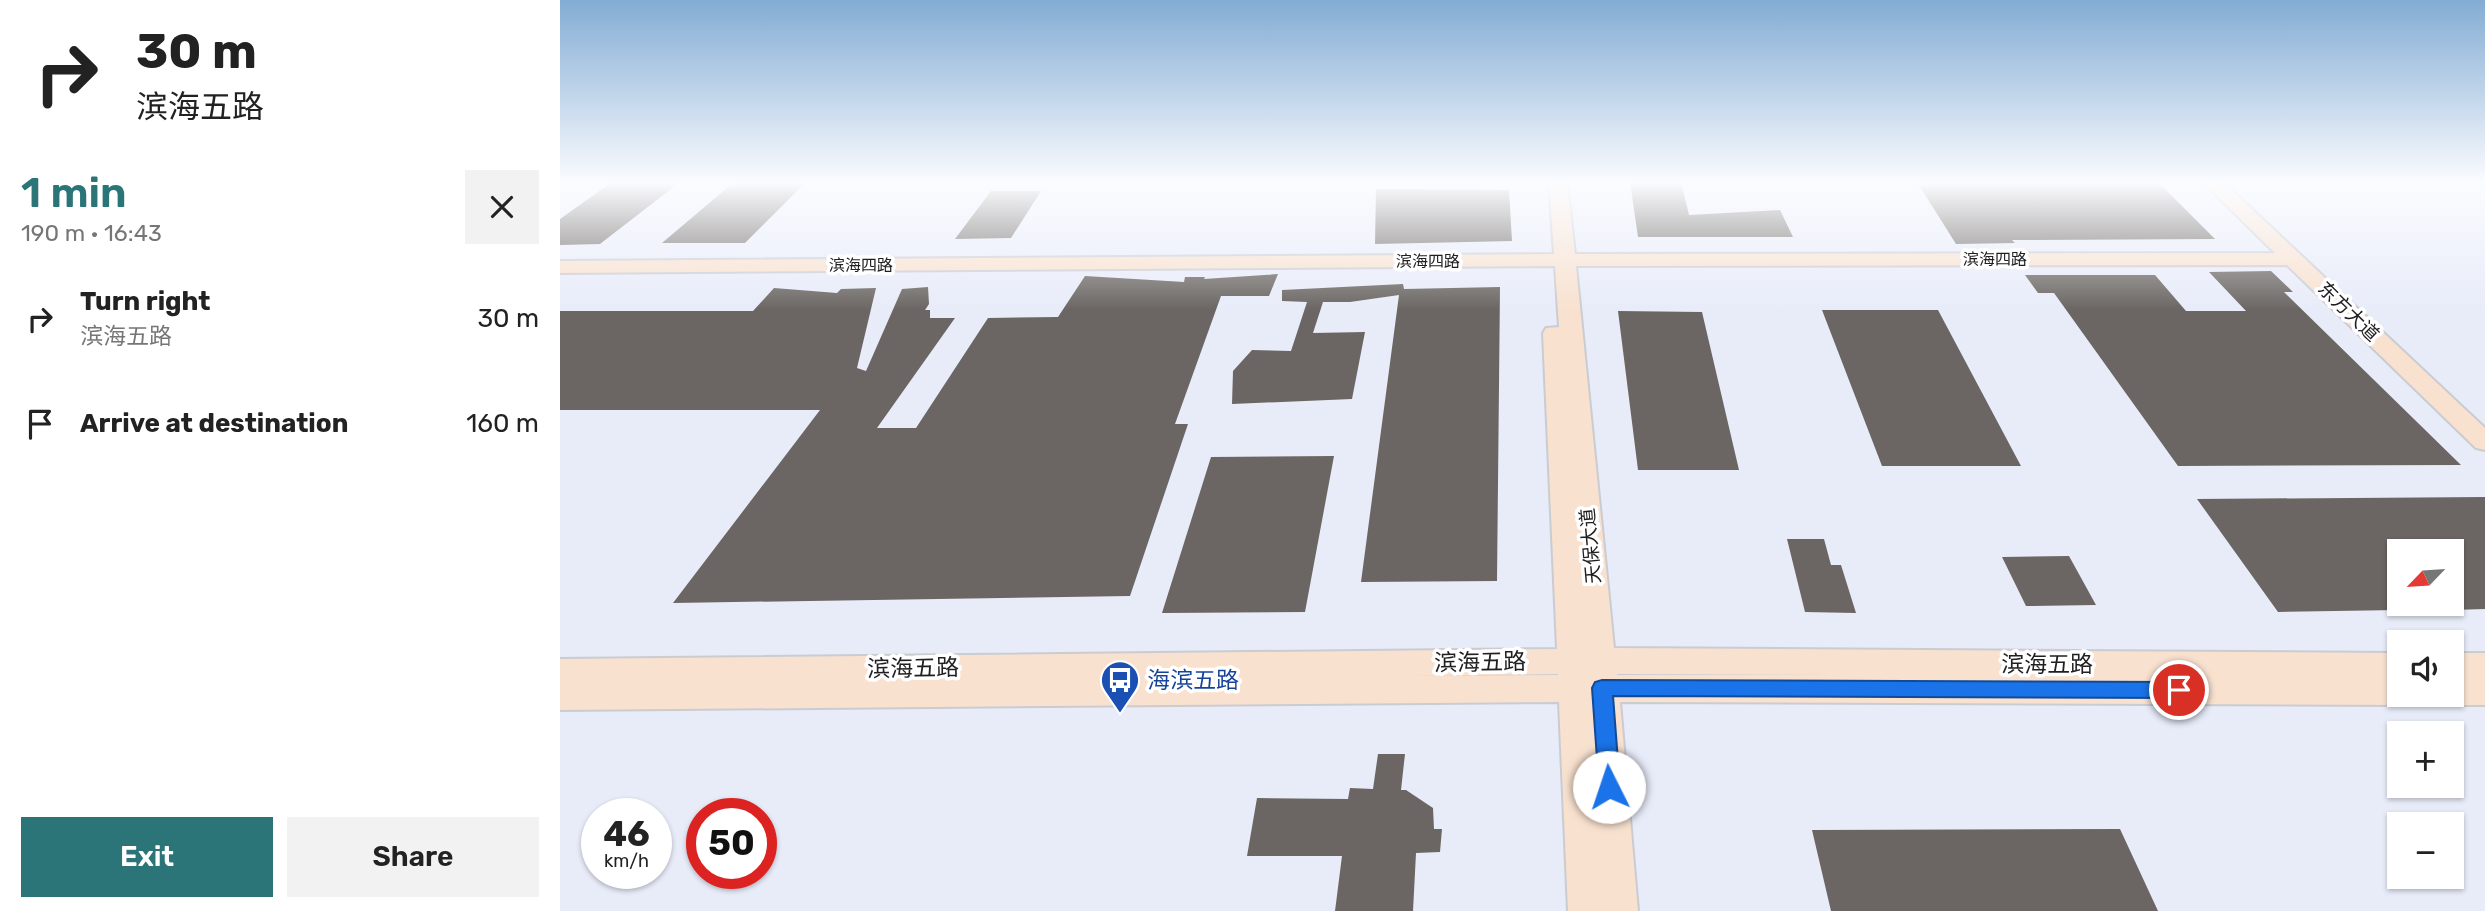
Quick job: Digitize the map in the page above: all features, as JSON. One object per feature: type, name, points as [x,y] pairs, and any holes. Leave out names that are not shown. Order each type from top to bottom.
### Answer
[{"type":"street","name":"天保大道","points":[[1552,225],[1557,260]]},
{"type":"street","name":"天保大道","points":[[1557,225],[1557,260],[1582,680],[1578,740],[1588,911]]},
{"type":"street","name":"东方大道","points":[[2258,225],[2485,442]]},
{"type":"street","name":"滨海四路","points":[[560,267],[1557,260],[2295,259]]},
{"type":"street","name":"滨海五路","points":[[1582,680],[2387,666]]},
{"type":"street","points":[[2464,666],[2485,666]]},
{"type":"street","name":"滨海五路","points":[[560,672],[1513,675]]},
{"type":"street","points":[[1513,675],[1547,673],[1582,680],[1608,762],[1618,911]]},
{"type":"street","name":"滨海五路","points":[[560,696],[1513,675]]},
{"type":"street","points":[[1513,675],[1552,703],[1566,717],[1578,740]]},
{"type":"street","name":"滨海五路","points":[[1582,680],[2387,691]]},
{"type":"street","points":[[2464,691],[2485,691]]},
{"type":"shaded area","points":[[560,225],[2485,225],[2485,911],[560,911]]},
{"type":"building","points":[[560,225],[625,225],[600,244],[560,245]]},
{"type":"building","points":[[684,225],[763,225],[745,243],[662,243]]},
{"type":"building","points":[[966,225],[1020,225],[1011,238],[955,239]]},
{"type":"building","points":[[1375,225],[1511,225],[1512,241],[1375,244]]},
{"type":"building","points":[[1636,225],[1787,225],[1793,237],[1638,237]]},
{"type":"building","points":[[1944,225],[2201,225],[2215,239],[2012,240],[2015,243],[1956,244]]},
{"type":"building","points":[[2271,271],[2293,292],[2284,292],[2461,465],[2178,466],[2054,293],[2038,293],[2025,275],[2155,275],[2186,311],[2246,311],[2209,272]]},
{"type":"building","points":[[1278,274],[1269,296],[1221,296],[1175,424],[1188,424],[1130,596],[673,603],[820,410],[560,410],[560,311],[753,311],[774,288],[837,293],[841,289],[876,288],[857,368],[866,371],[902,289],[928,287],[929,304],[925,310],[930,310],[930,318],[955,318],[877,428],[916,428],[988,318],[1058,317],[1085,276],[1184,282],[1185,277],[1205,277],[1204,279]]},
{"type":"building","points":[[1403,284],[1404,289],[1500,287],[1497,581],[1361,582],[1399,295],[1350,302],[1323,302],[1313,333],[1365,332],[1352,399],[1232,404],[1233,371],[1252,350],[1291,351],[1307,302],[1282,301],[1282,290]]},
{"type":"building","points":[[1822,310],[1938,310],[2021,466],[1882,466]]},
{"type":"building","points":[[1618,311],[1702,312],[1739,470],[1638,470]]},
{"type":"building","points":[[1334,456],[1305,612],[1162,613],[1211,457]]},
{"type":"building","points":[[2485,497],[2485,609],[2464,610],[2464,539],[2387,539],[2387,610],[2278,612],[2197,499]]},
{"type":"building","points":[[1787,539],[1824,539],[1831,565],[1841,565],[1856,613],[1805,612]]},
{"type":"building","points":[[2069,556],[2096,605],[2026,606],[2002,557]]},
{"type":"building","points":[[1378,754],[1405,754],[1401,790],[1406,790],[1433,808],[1434,829],[1442,829],[1440,852],[1416,853],[1413,911],[1335,911],[1342,856],[1247,856],[1257,798],[1348,799],[1350,788],[1373,789]]},
{"type":"building","points":[[2120,829],[2158,911],[1831,911],[1812,830]]},
{"type":"place","name":"海滨五路","points":[[1120,714]]},
{"type":"route","points":[[1609,787],[1602,688],[2179,690]]}]
